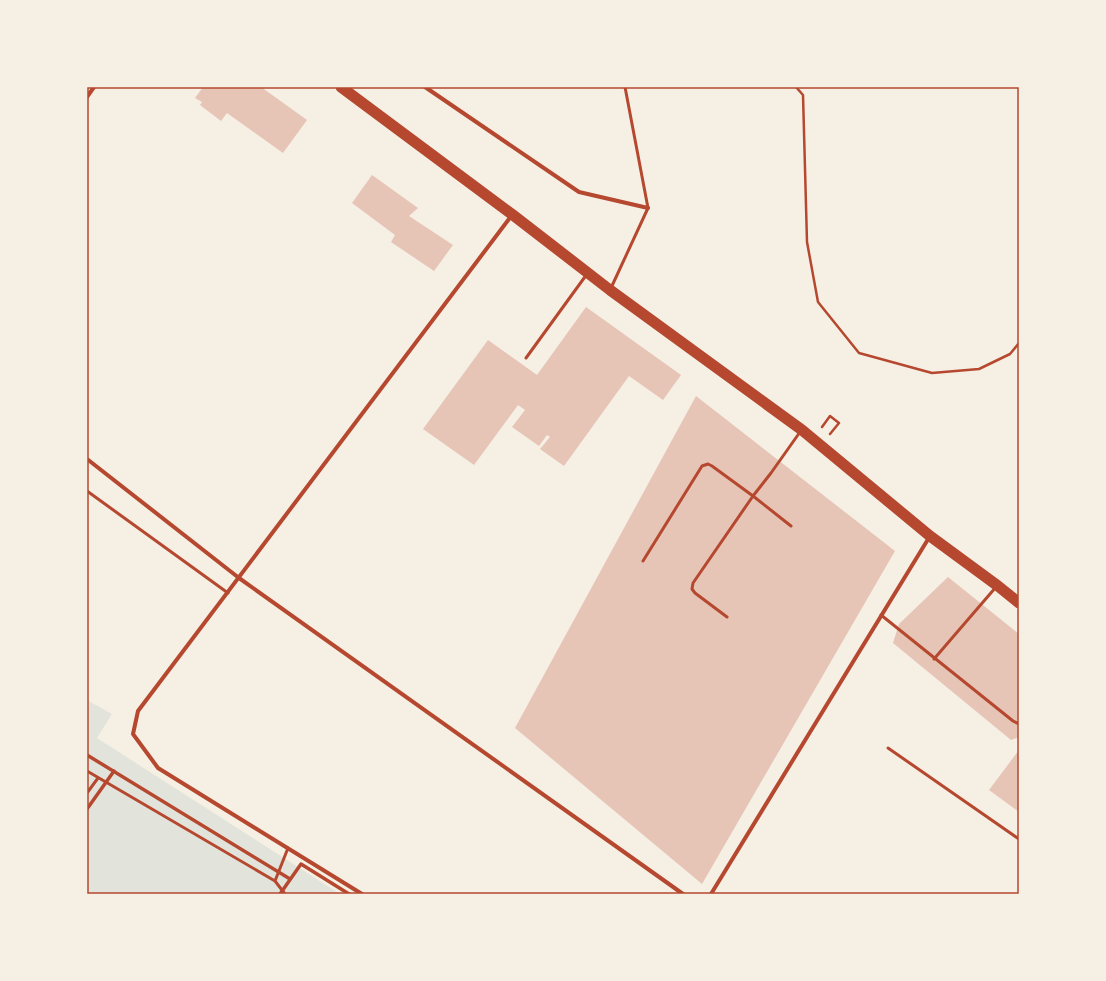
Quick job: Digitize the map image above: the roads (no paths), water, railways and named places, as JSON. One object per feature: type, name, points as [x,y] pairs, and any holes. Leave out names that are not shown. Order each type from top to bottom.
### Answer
[{"type":"highway","points":[[340,87],[513,215],[610,290],[813,438],[930,536],[1019,603]]},
{"type":"street","points":[[87,97],[94,87]]},
{"type":"street","points":[[425,87],[579,192],[648,208]]},
{"type":"street","points":[[362,894],[158,768],[133,734],[138,711],[513,215]]},
{"type":"street","points":[[87,459],[239,578],[683,894]]},
{"type":"street","points":[[711,894],[930,536]]},
{"type":"street","points":[[87,755],[290,879]]},
{"type":"street","points":[[87,809],[114,771]]},
{"type":"street","points":[[280,894],[301,864],[349,894]]},
{"type":"lane","points":[[610,290],[648,208],[625,87]]},
{"type":"lane","points":[[526,358],[588,273]]},
{"type":"lane","points":[[727,617],[695,593],[692,589],[692,582],[802,430]]},
{"type":"lane","points":[[643,561],[702,466],[708,464],[753,496],[791,526]]},
{"type":"lane","points":[[87,491],[228,593]]},
{"type":"lane","points":[[934,659],[998,586]]},
{"type":"lane","points":[[881,615],[934,659],[1013,721],[1019,724]]},
{"type":"lane","points":[[888,748],[1019,839]]},
{"type":"lane","points":[[87,771],[275,881],[285,894]]},
{"type":"lane","points":[[87,794],[98,778]]},
{"type":"lane","points":[[275,881],[288,848]]}]
